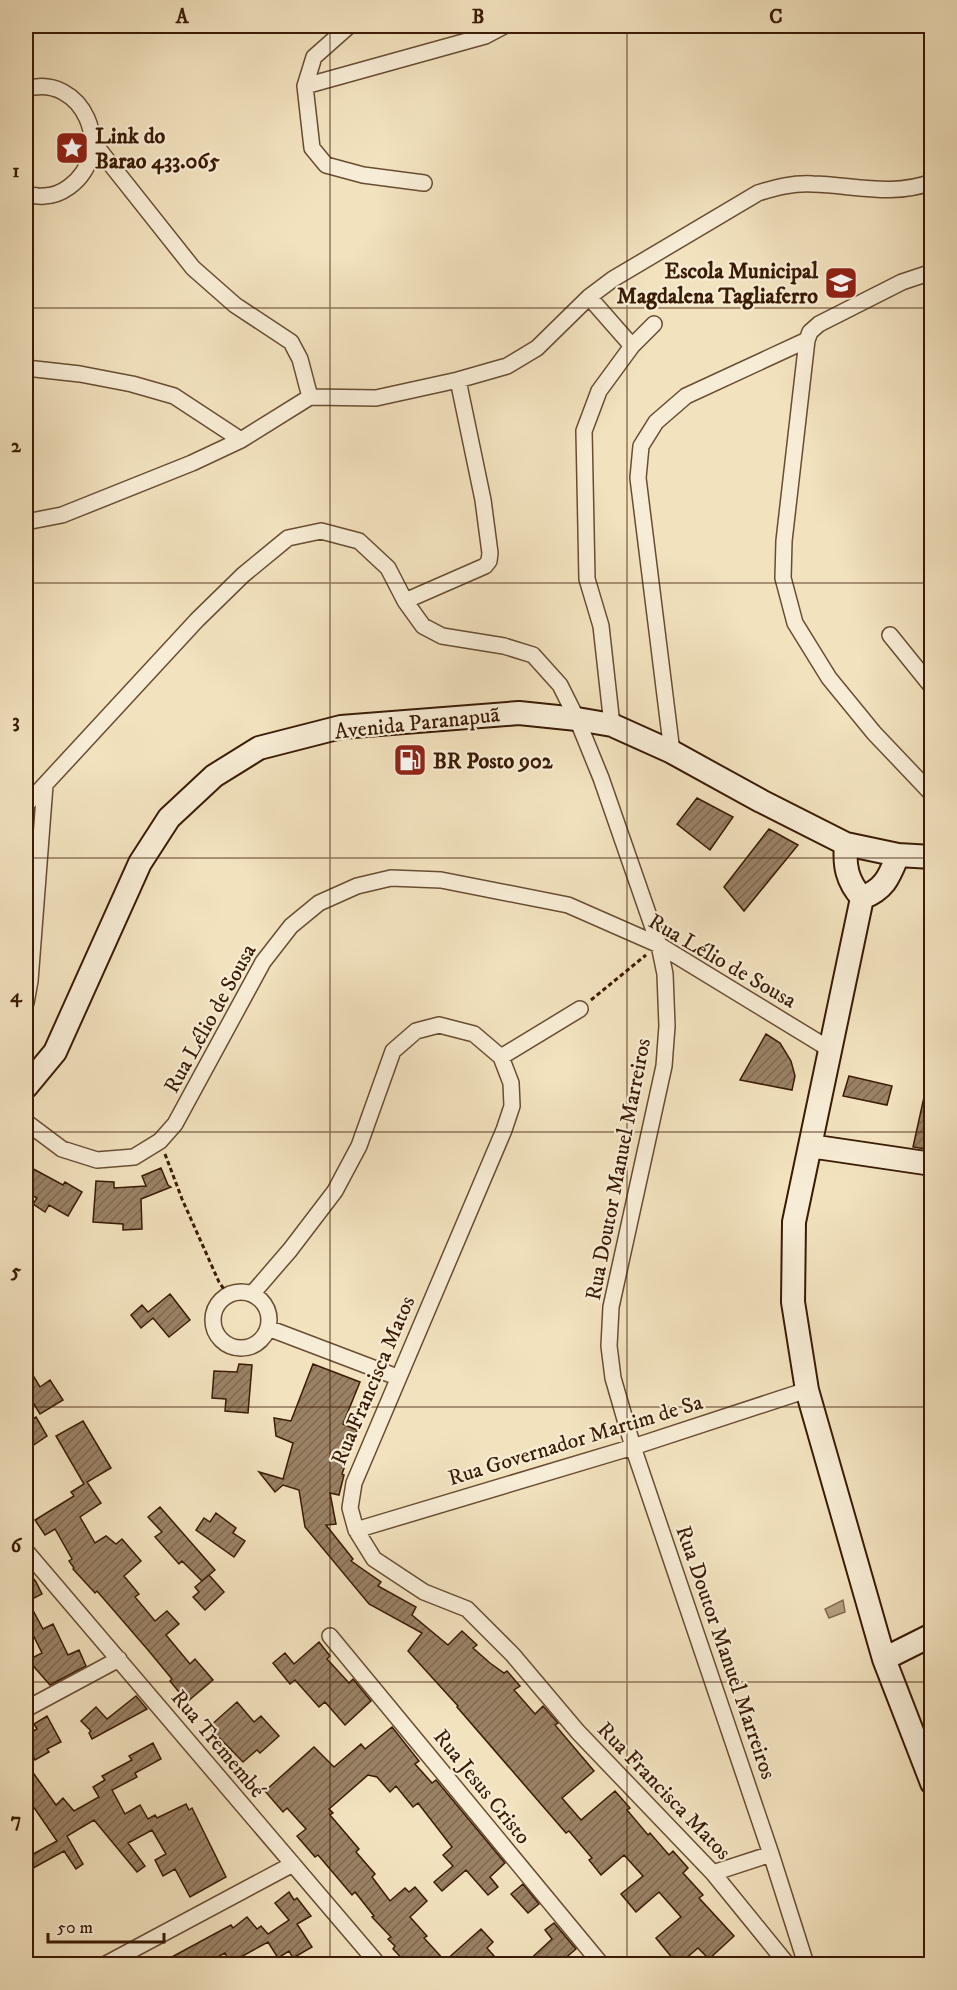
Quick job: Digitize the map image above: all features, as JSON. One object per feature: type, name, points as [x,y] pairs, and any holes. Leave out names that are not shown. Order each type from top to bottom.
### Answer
[{"type":"street","points":[[349,26],[314,57],[304,86],[312,148],[326,165],[363,175],[424,183]]},
{"type":"street","points":[[304,86],[485,36],[504,26]]},
{"type":"street","points":[[26,89],[43,87],[62,92],[78,103],[90,121],[93,142],[91,159],[78,180],[63,191],[45,196],[26,194]]},
{"type":"street","points":[[93,142],[192,268],[235,305],[291,342],[300,359],[310,397]]},
{"type":"street","points":[[26,522],[62,515],[192,464],[241,440],[310,397],[376,398],[458,380],[507,366],[537,348],[588,297],[613,279],[759,193],[783,185],[812,184],[897,191],[919,188],[932,182]]},
{"type":"street","points":[[932,273],[902,282],[819,324],[810,332],[807,340],[783,541],[783,578],[795,623],[829,678],[874,733],[932,794]]},
{"type":"street","points":[[588,297],[632,346]]},
{"type":"street","points":[[612,725],[601,626],[587,579],[584,431],[599,391],[632,346],[654,324]]},
{"type":"street","points":[[672,752],[638,478],[641,446],[656,422],[686,396],[807,340]]},
{"type":"street","points":[[26,368],[80,374],[132,384],[174,396],[241,440]]},
{"type":"street","points":[[405,601],[485,566],[489,561],[483,500],[458,380]]},
{"type":"street","name":"Rua Doutor Manuel Marreiros","points":[[26,805],[197,620],[243,575],[288,538],[321,531],[359,541],[388,568],[405,601],[423,626],[442,636],[504,646],[533,655],[560,685],[577,718],[601,778],[659,945],[665,974],[667,1026],[664,1066],[611,1308],[609,1346],[614,1378],[633,1447],[771,1854],[806,1965]]},
{"type":"street","points":[[932,540],[932,548]]},
{"type":"street","points":[[890,635],[932,687]]},
{"type":"street","name":"Avenida Paranapuã","points":[[26,1087],[55,1052],[140,862],[169,818],[214,776],[259,748],[341,727],[519,713],[577,718],[612,725],[672,752],[846,844],[898,855],[932,857]]},
{"type":"street","points":[[26,1003],[30,981],[45,785]]},
{"type":"street","points":[[846,844],[846,865],[850,883],[862,898]]},
{"type":"street","points":[[862,898],[883,886],[898,855]]},
{"type":"street","name":"Rua Lélio de Sousa","points":[[26,1124],[62,1149],[97,1160],[134,1157],[160,1141],[176,1124],[263,962],[291,926],[319,903],[357,886],[392,878],[452,882],[568,905],[659,945],[831,1050]]},
{"type":"street","points":[[862,898],[794,1222],[793,1302],[807,1390],[884,1659],[932,1783]]},
{"type":"street","points":[[501,1057],[580,1009]]},
{"type":"street","name":"Rua Francisca Matos","points":[[252,1294],[290,1250],[335,1191],[359,1146],[393,1051],[416,1031],[439,1025],[474,1034],[501,1057],[511,1083],[512,1106],[504,1130],[397,1377],[354,1483],[350,1508],[356,1530],[374,1559],[424,1592],[466,1609],[513,1655],[578,1732],[713,1873],[787,1965]]},
{"type":"street","points":[[810,1146],[932,1164]]},
{"type":"street","points":[[244,1292],[252,1294],[259,1298],[268,1312],[268,1328],[260,1341],[246,1349],[230,1347],[222,1342],[213,1329],[213,1313],[216,1306],[228,1295],[244,1292]]},
{"type":"street","points":[[268,1328],[397,1377]]},
{"type":"street","name":"Rua Governador Martim de Sa","points":[[356,1530],[633,1447],[807,1390]]},
{"type":"street","name":"Rua Tremembé","points":[[26,1551],[378,1965]]},
{"type":"street","points":[[884,1659],[932,1635]]},
{"type":"street","name":"Rua Jesus Cristo","points":[[330,1636],[601,1965]]},
{"type":"street","points":[[26,1709],[119,1659]]},
{"type":"street","points":[[713,1873],[771,1854]]},
{"type":"street","points":[[106,1965],[293,1864]]},
{"type":"path","points":[[580,1009],[659,945]]},
{"type":"path","points":[[160,1141],[219,1282],[228,1295]]},
{"type":"shaded area","points":[[843,1600],[845,1612],[829,1618],[825,1609]]},
{"type":"building","points":[[697,798],[733,817],[710,850],[677,824]]},
{"type":"building","points":[[769,829],[798,845],[744,911],[724,887]]},
{"type":"building","points":[[766,1034],[780,1043],[791,1061],[795,1076],[792,1090],[740,1080]]},
{"type":"building","points":[[849,1076],[892,1086],[887,1105],[843,1096]]},
{"type":"building","points":[[926,1088],[932,1089],[932,1150],[913,1147]]},
{"type":"building","points":[[26,1165],[63,1185],[65,1182],[82,1192],[68,1216],[49,1205],[45,1212],[33,1204],[37,1198],[26,1192]]},
{"type":"building","points":[[161,1168],[171,1187],[141,1199],[142,1229],[123,1230],[123,1224],[93,1222],[96,1181],[114,1182],[114,1188],[146,1186],[142,1176]]},
{"type":"building","points":[[170,1294],[190,1320],[169,1337],[153,1318],[141,1328],[131,1315],[142,1305],[148,1312]]},
{"type":"building","points":[[26,1364],[40,1387],[50,1380],[63,1400],[40,1414],[26,1391]]},
{"type":"building","points":[[239,1364],[252,1365],[248,1413],[225,1411],[226,1399],[212,1398],[214,1371],[237,1372]]},
{"type":"building","points":[[313,1364],[360,1382],[343,1424],[357,1430],[342,1474],[344,1475],[339,1495],[330,1493],[336,1524],[326,1525],[353,1559],[351,1561],[381,1582],[378,1586],[416,1607],[412,1615],[448,1645],[462,1631],[477,1645],[473,1648],[504,1673],[507,1671],[520,1686],[514,1690],[535,1714],[543,1706],[558,1723],[555,1725],[594,1771],[562,1798],[581,1820],[615,1791],[630,1808],[627,1810],[648,1835],[650,1833],[669,1855],[673,1851],[688,1868],[683,1873],[703,1895],[699,1898],[734,1936],[709,1959],[698,1948],[678,1965],[656,1938],[681,1917],[659,1892],[636,1912],[621,1894],[643,1876],[624,1855],[601,1875],[589,1860],[592,1858],[569,1831],[566,1833],[408,1651],[422,1633],[369,1604],[305,1527],[299,1490],[283,1485],[275,1492],[259,1472],[283,1479],[293,1443],[276,1436],[274,1418],[291,1421]]},
{"type":"building","points":[[36,1417],[47,1436],[26,1450],[26,1423]]},
{"type":"building","points":[[83,1421],[111,1468],[87,1482],[101,1503],[80,1517],[95,1543],[106,1536],[116,1544],[122,1539],[141,1561],[124,1576],[139,1594],[135,1597],[155,1621],[167,1611],[179,1624],[166,1635],[190,1664],[195,1659],[213,1680],[187,1702],[170,1681],[172,1679],[148,1650],[97,1591],[95,1593],[73,1569],[69,1561],[72,1559],[55,1529],[45,1535],[35,1520],[74,1496],[71,1492],[84,1484],[56,1436]]},
{"type":"building","points":[[160,1507],[215,1570],[202,1581],[182,1561],[179,1564],[155,1537],[162,1532],[148,1517]]},
{"type":"building","points":[[216,1513],[236,1528],[233,1533],[245,1541],[234,1557],[196,1530],[204,1518],[210,1522]]},
{"type":"building","points":[[26,1569],[42,1594],[28,1601],[43,1629],[53,1624],[68,1655],[79,1650],[86,1666],[50,1685],[28,1660],[42,1653],[31,1631],[26,1634]]},
{"type":"building","points":[[209,1575],[224,1592],[205,1610],[193,1597],[199,1592],[195,1587]]},
{"type":"building","points":[[319,1642],[330,1656],[327,1659],[349,1683],[353,1679],[371,1701],[345,1725],[325,1702],[319,1707],[295,1680],[290,1684],[273,1663],[285,1653],[294,1664]]},
{"type":"building","points":[[136,1696],[147,1709],[92,1739],[89,1733],[91,1731],[81,1721],[96,1707],[107,1719]]},
{"type":"building","points":[[237,1702],[254,1722],[261,1716],[279,1736],[260,1753],[257,1750],[243,1762],[209,1727]]},
{"type":"building","points":[[47,1716],[61,1742],[47,1749],[49,1752],[35,1760],[26,1742],[26,1735],[37,1729],[34,1724]]},
{"type":"building","points":[[392,1727],[419,1761],[415,1764],[432,1783],[436,1780],[505,1863],[490,1877],[498,1887],[488,1895],[466,1870],[442,1891],[434,1882],[453,1866],[443,1855],[452,1847],[418,1803],[413,1807],[396,1786],[390,1792],[377,1777],[368,1775],[329,1809],[333,1813],[330,1815],[359,1849],[356,1852],[375,1874],[372,1877],[390,1901],[405,1888],[409,1892],[415,1887],[427,1901],[410,1917],[427,1936],[424,1938],[445,1961],[481,1929],[493,1942],[487,1948],[502,1965],[408,1965],[393,1949],[395,1946],[388,1939],[391,1937],[372,1917],[374,1916],[355,1892],[352,1895],[318,1855],[315,1857],[297,1836],[306,1829],[287,1808],[283,1812],[265,1791],[314,1747],[334,1767],[361,1744],[365,1749]]},
{"type":"building","points":[[153,1743],[161,1759],[135,1773],[137,1777],[112,1790],[125,1814],[140,1805],[148,1819],[155,1815],[157,1818],[186,1804],[189,1810],[192,1808],[226,1877],[190,1897],[175,1869],[163,1876],[155,1860],[166,1854],[152,1830],[128,1843],[145,1866],[137,1872],[94,1820],[67,1836],[83,1864],[76,1869],[64,1851],[26,1872],[26,1858],[57,1841],[26,1796],[26,1780],[34,1774],[56,1805],[63,1798],[74,1811],[99,1797],[93,1787],[105,1780],[102,1776],[132,1760],[129,1756]]},
{"type":"building","points":[[523,1884],[539,1904],[528,1913],[511,1894]]},
{"type":"building","points":[[289,1892],[294,1900],[297,1898],[311,1916],[297,1924],[312,1947],[293,1958],[289,1951],[278,1958],[268,1942],[230,1963],[225,1953],[202,1965],[157,1965],[231,1925],[233,1928],[247,1917],[257,1929],[261,1926],[268,1934],[289,1920],[275,1903]]},
{"type":"building","points":[[554,1923],[576,1949],[557,1965],[524,1965],[552,1939],[545,1930]]},
{"type":"place","name":"Link do Barao 433.065","points":[[72,148]]},
{"type":"place","name":"Escola Municipal Magdalena Tagliaferro","points":[[841,283]]},
{"type":"place","name":"BR Posto 902","points":[[410,760]]}]
